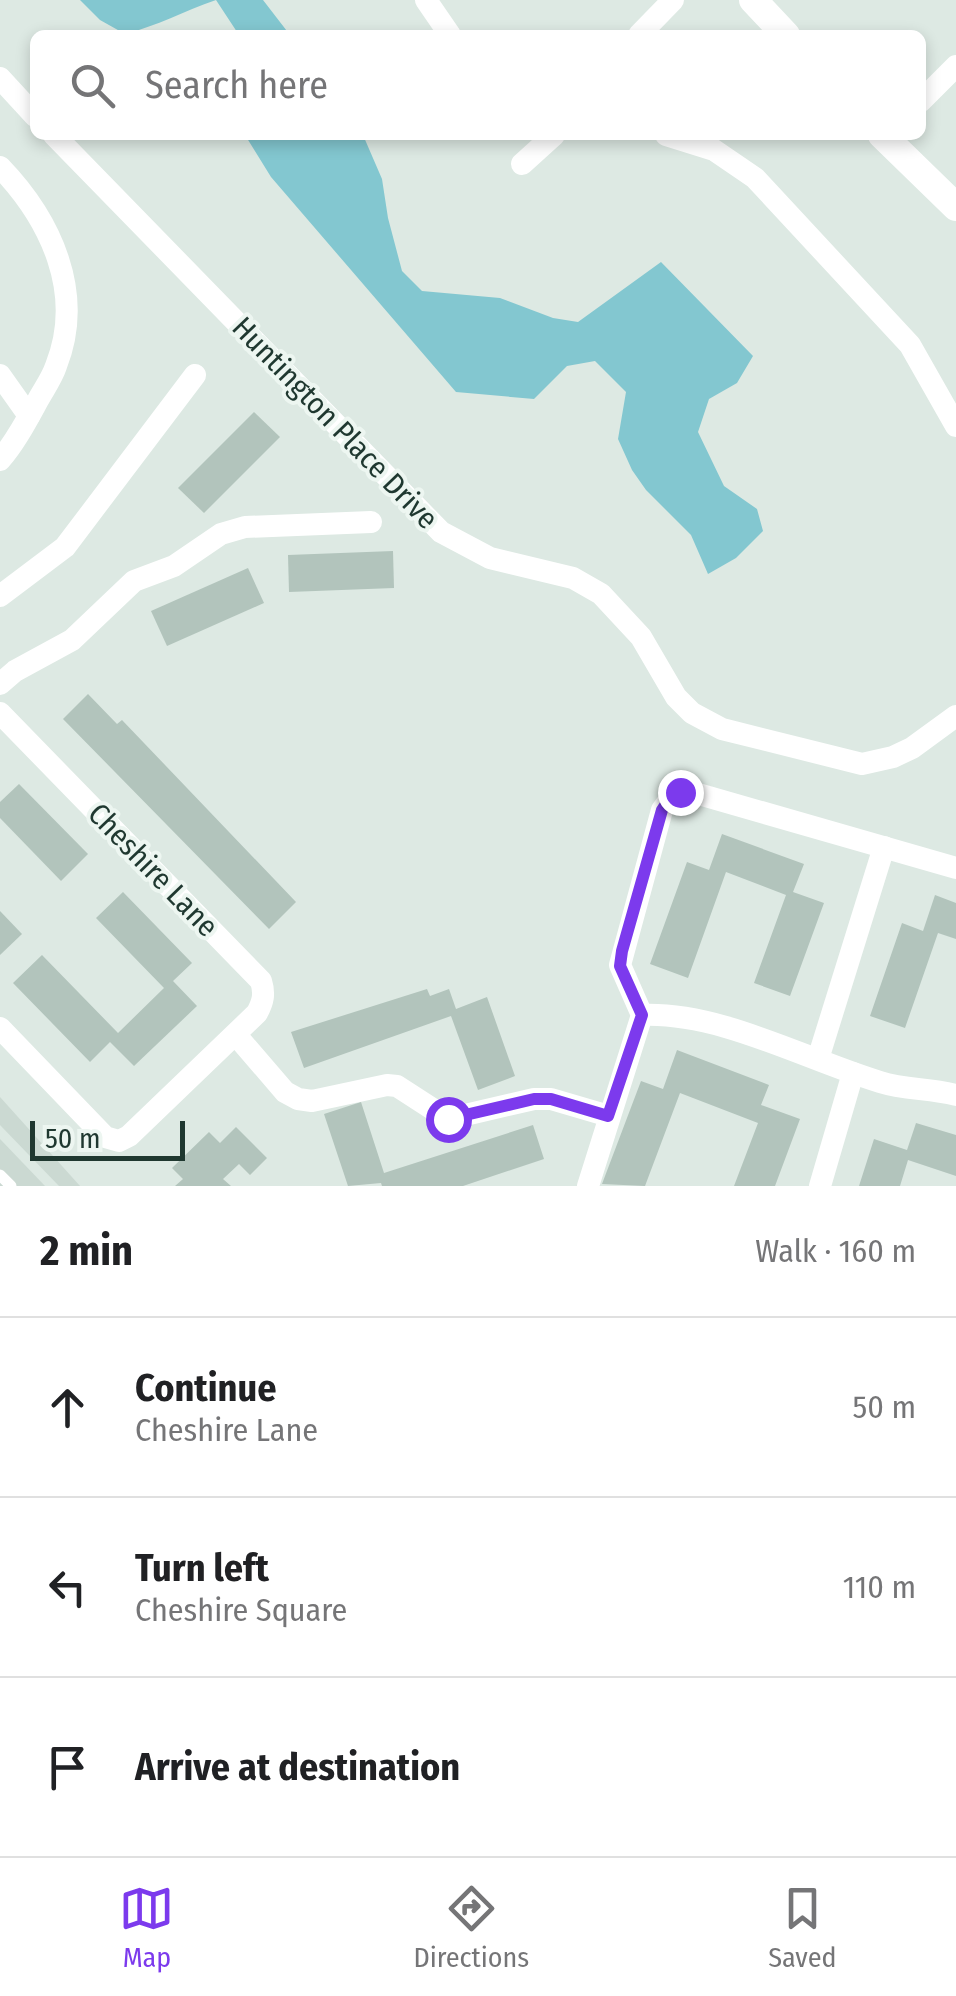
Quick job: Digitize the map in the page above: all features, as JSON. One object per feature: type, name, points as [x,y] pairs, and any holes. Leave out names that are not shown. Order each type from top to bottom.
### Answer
[{"type":"street","points":[[426,0],[447,30]]},
{"type":"street","points":[[644,30],[673,0]]},
{"type":"street","points":[[753,0],[781,30]]},
{"type":"street","points":[[926,96],[956,66]]},
{"type":"street","points":[[0,78],[30,111]]},
{"type":"street","name":"Huntington Place Drive","points":[[59,140],[441,532],[490,558],[573,578],[601,594],[631,623],[676,697],[692,713],[722,730],[862,764],[912,748],[956,716]]},
{"type":"street","points":[[522,164],[548,140]]},
{"type":"street","points":[[682,140],[714,150],[755,178],[910,345],[956,426]]},
{"type":"street","points":[[889,140],[956,207]]},
{"type":"street","points":[[0,168],[25,195],[46,227],[61,263],[65,324],[56,366],[0,460]]},
{"type":"street","points":[[0,375],[29,416]]},
{"type":"street","points":[[0,596],[66,547],[195,375]]},
{"type":"street","points":[[0,684],[15,671],[72,640],[134,581],[185,560],[221,534],[244,527],[370,522]]},
{"type":"street","name":"Cheshire Lane","points":[[0,712],[260,981],[263,1003],[236,1034],[129,1136],[119,1141],[105,1137],[0,1028]]},
{"type":"street","points":[[588,1186],[642,1015],[620,966],[662,810],[670,798],[688,791],[956,868]]},
{"type":"street","points":[[818,1059],[884,847]]},
{"type":"street","points":[[642,1015],[674,1014],[901,1088],[932,1088],[956,1095]]},
{"type":"street","points":[[236,1034],[285,1092],[298,1099],[322,1100],[387,1085],[406,1090],[448,1119],[534,1099],[551,1099],[608,1116]]},
{"type":"street","points":[[820,1186],[853,1073]]},
{"type":"lane","points":[[0,1175],[11,1186]]},
{"type":"shaded area","points":[[0,1097],[80,1186],[59,1186],[0,1125]]},
{"type":"shaded area","points":[[0,1139],[45,1186],[0,1186]]},
{"type":"water","points":[[80,0],[216,0],[138,30],[118,30],[100,20]]},
{"type":"water","points":[[216,0],[263,0],[286,30],[236,30]]},
{"type":"water","points":[[248,140],[365,140],[382,179],[402,271],[422,291],[500,298],[553,318],[578,322],[661,262],[753,356],[737,383],[709,399],[698,432],[724,486],[757,509],[763,531],[736,558],[708,574],[691,535],[646,490],[632,470],[618,439],[626,392],[595,361],[567,366],[534,399],[456,392],[271,177]]},
{"type":"building","points":[[254,412],[280,437],[204,513],[178,488]]},
{"type":"building","points":[[393,551],[394,588],[289,592],[288,555]]},
{"type":"building","points":[[248,568],[264,603],[167,646],[151,611]]},
{"type":"building","points":[[88,694],[117,724],[122,720],[296,902],[269,929],[63,719]]},
{"type":"building","points":[[19,784],[88,854],[61,881],[0,818],[0,802]]},
{"type":"building","points":[[722,834],[804,864],[793,892],[824,903],[790,996],[754,983],[786,895],[726,872],[688,978],[650,964],[687,862],[709,870]]},
{"type":"building","points":[[123,892],[192,963],[173,981],[197,1006],[134,1066],[110,1042],[90,1062],[13,983],[42,955],[118,1033],[164,988],[96,918]]},
{"type":"building","points":[[935,895],[956,903],[956,939],[938,933],[905,1028],[870,1016],[902,923],[923,931]]},
{"type":"building","points":[[0,911],[22,934],[0,955]]},
{"type":"building","points":[[427,989],[430,996],[449,989],[456,1009],[487,997],[515,1076],[478,1090],[451,1016],[304,1068],[291,1032]]},
{"type":"building","points":[[677,1050],[769,1085],[761,1105],[800,1119],[775,1186],[734,1186],[758,1123],[680,1093],[645,1186],[602,1184],[641,1081],[663,1089]]},
{"type":"building","points":[[361,1102],[384,1173],[533,1125],[544,1159],[463,1186],[348,1186],[324,1114]]},
{"type":"building","points":[[916,1123],[956,1135],[956,1176],[908,1160],[900,1186],[859,1186],[874,1139],[907,1150]]},
{"type":"building","points":[[236,1127],[267,1158],[250,1175],[239,1164],[223,1179],[231,1186],[175,1186],[183,1179],[172,1168],[209,1132],[220,1143]]},
{"type":"route","points":[[448,1119],[534,1099],[551,1099],[608,1116],[642,1015],[620,966],[622,951],[662,810],[680,792]]}]
